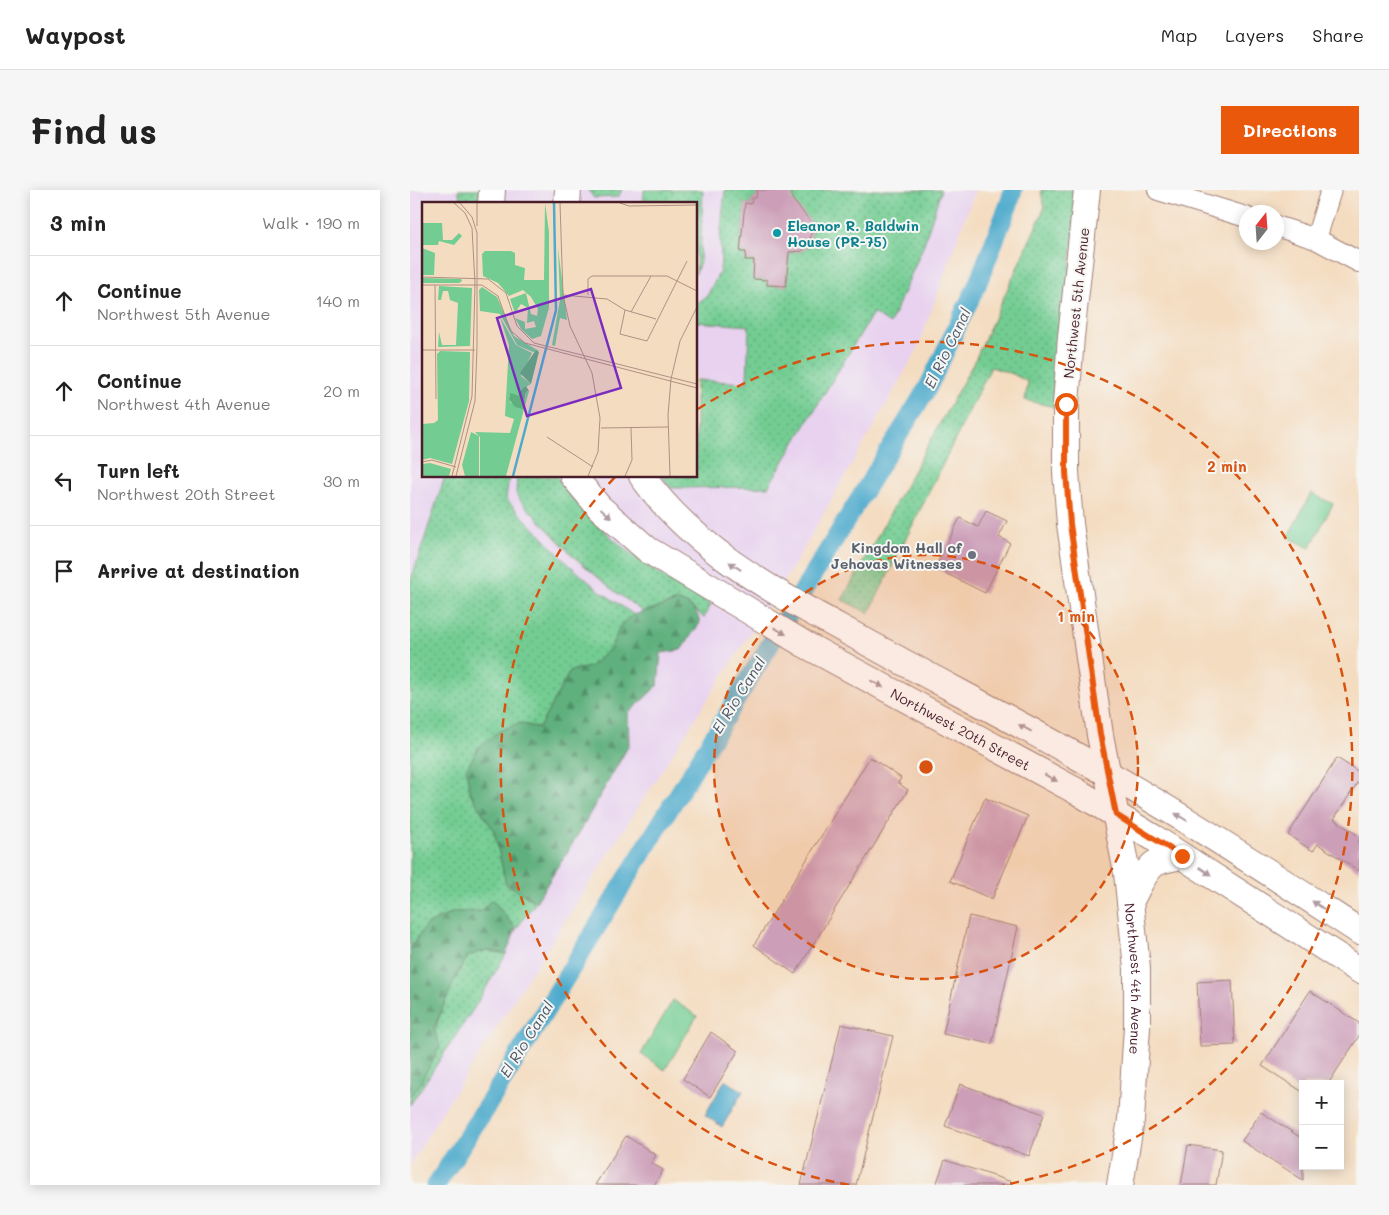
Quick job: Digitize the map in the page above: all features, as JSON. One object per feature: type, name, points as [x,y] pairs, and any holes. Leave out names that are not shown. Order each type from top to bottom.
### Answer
[{"type":"street","name":"Northwest 5th Avenue","points":[[1087,190],[1071,337],[1066,404],[1066,472],[1072,534],[1107,773]]},
{"type":"street","points":[[1158,190],[1239,215]]},
{"type":"street","points":[[1316,239],[1331,190]]},
{"type":"street","points":[[1284,229],[1316,239],[1359,262]]},
{"type":"street","name":"Northwest 20th Street","points":[[575,478],[599,507],[648,550],[756,617],[1078,792],[1182,856],[1359,970]]},
{"type":"street","points":[[644,478],[664,504],[711,549],[777,592],[1107,773],[1177,814],[1359,931]]},
{"type":"street","points":[[851,670],[866,642]]},
{"type":"street","name":"Northwest 4th Avenue","points":[[1107,773],[1127,873],[1137,968],[1131,1120],[1120,1185]]},
{"type":"street","points":[[1130,902],[1147,872],[1154,864],[1162,860],[1182,856]]},
{"type":"shaded area","points":[[410,190],[975,190],[917,350],[796,562],[444,1109],[410,1165]]},
{"type":"green space","points":[[458,190],[480,190],[479,202],[461,202]]},
{"type":"green space","points":[[588,190],[622,190],[618,197],[594,198]]},
{"type":"green space","points":[[644,190],[703,190],[700,261],[698,268],[698,202],[643,202]]},
{"type":"green space","points":[[725,190],[757,190],[756,198],[752,198],[751,204],[746,203],[740,251],[746,252],[746,260],[754,260],[753,279],[767,280],[767,285],[786,286],[789,252],[802,251],[810,244],[812,223],[791,206],[792,190],[941,190],[923,247],[890,324],[873,313],[768,487],[671,488],[664,478],[698,478],[698,380],[747,383],[749,326],[698,322],[698,303],[707,296],[720,271],[720,240]]},
{"type":"green space","points":[[1041,190],[1079,190],[1054,407],[1025,400],[1028,382],[1013,374],[991,367],[869,613],[842,600],[975,360],[1044,209]]},
{"type":"green space","points":[[444,478],[509,478],[506,499],[565,561],[596,588],[634,615],[622,623],[610,649],[590,667],[570,671],[539,728],[519,723],[470,793],[494,831],[506,883],[536,902],[516,929],[492,900],[481,911],[454,912],[426,925],[410,950],[410,583]]},
{"type":"green space","points":[[517,478],[558,478],[575,501],[624,548],[672,582],[711,604],[704,618],[689,605],[678,601],[643,612],[613,590],[573,556],[519,499],[516,493]]},
{"type":"green space","points":[[1311,493],[1333,504],[1310,548],[1288,537]]},
{"type":"green space","points":[[678,601],[693,609],[700,623],[681,650],[661,653],[658,685],[628,714],[629,745],[576,838],[536,902],[506,884],[494,831],[470,793],[466,769],[479,747],[499,731],[519,723],[539,728],[570,671],[590,667],[610,649],[622,623],[634,615]]},
{"type":"green space","points":[[492,899],[516,929],[506,954],[487,950],[468,956],[458,972],[434,1028],[440,1047],[417,1089],[410,1096],[410,949],[426,925],[454,912],[481,911]]},
{"type":"green space","points":[[487,950],[506,954],[476,1005],[410,1105],[410,1096],[417,1089],[438,1021],[451,988],[468,956]]},
{"type":"green space","points":[[673,1000],[697,1016],[665,1070],[641,1054]]},
{"type":"water","points":[[725,1080],[743,1091],[722,1127],[705,1115]]},
{"type":"building","name":"Eleanor R. Baldwin House (PR-75)","points":[[757,190],[792,190],[792,199],[812,223],[810,244],[802,251],[789,252],[786,286],[767,285],[767,280],[753,279],[754,260],[745,260],[746,252],[740,252],[745,203],[751,204],[752,198],[756,198]]},
{"type":"building","name":"Kingdom Hall of Jehovas Witnesses","points":[[986,511],[1007,521],[999,537],[1010,543],[985,593],[935,568],[960,518],[978,527]]},
{"type":"building","points":[[870,757],[901,778],[898,783],[908,790],[795,974],[754,945]]},
{"type":"building","points":[[1337,758],[1359,772],[1359,780],[1334,819],[1359,836],[1359,871],[1318,844],[1313,851],[1288,835]]},
{"type":"building","points":[[985,798],[1028,816],[992,899],[950,881]]},
{"type":"building","points":[[969,916],[1018,927],[992,1044],[943,1034]]},
{"type":"building","points":[[1232,980],[1235,1045],[1200,1046],[1197,982]]},
{"type":"building","points":[[1310,991],[1359,1023],[1359,1036],[1331,1080],[1299,1080],[1299,1089],[1262,1066]]},
{"type":"building","points":[[841,1024],[893,1036],[856,1185],[801,1185]]},
{"type":"building","points":[[711,1032],[738,1051],[710,1097],[683,1079]]},
{"type":"building","points":[[960,1084],[1044,1114],[1029,1156],[945,1126]]},
{"type":"building","points":[[1261,1112],[1299,1136],[1299,1170],[1303,1170],[1303,1180],[1242,1141]]},
{"type":"building","points":[[626,1136],[656,1155],[651,1163],[663,1170],[654,1185],[595,1185]]},
{"type":"building","points":[[1188,1145],[1222,1150],[1216,1185],[1181,1185]]},
{"type":"building","points":[[945,1160],[1012,1182],[1012,1185],[936,1185]]},
{"type":"waterway","name":"El Rio Canal","points":[[436,1185],[492,1098],[928,387],[977,285],[1013,190]]},
{"type":"place","name":"Eleanor R. Baldwin House (PR-75)","points":[[777,233]]},
{"type":"place","name":"Kingdom Hall of Jehovas Witnesses","points":[[972,555]]},
{"type":"route","points":[[1066,404],[1066,472],[1070,524],[1100,734],[1116,815],[1182,856]]}]
